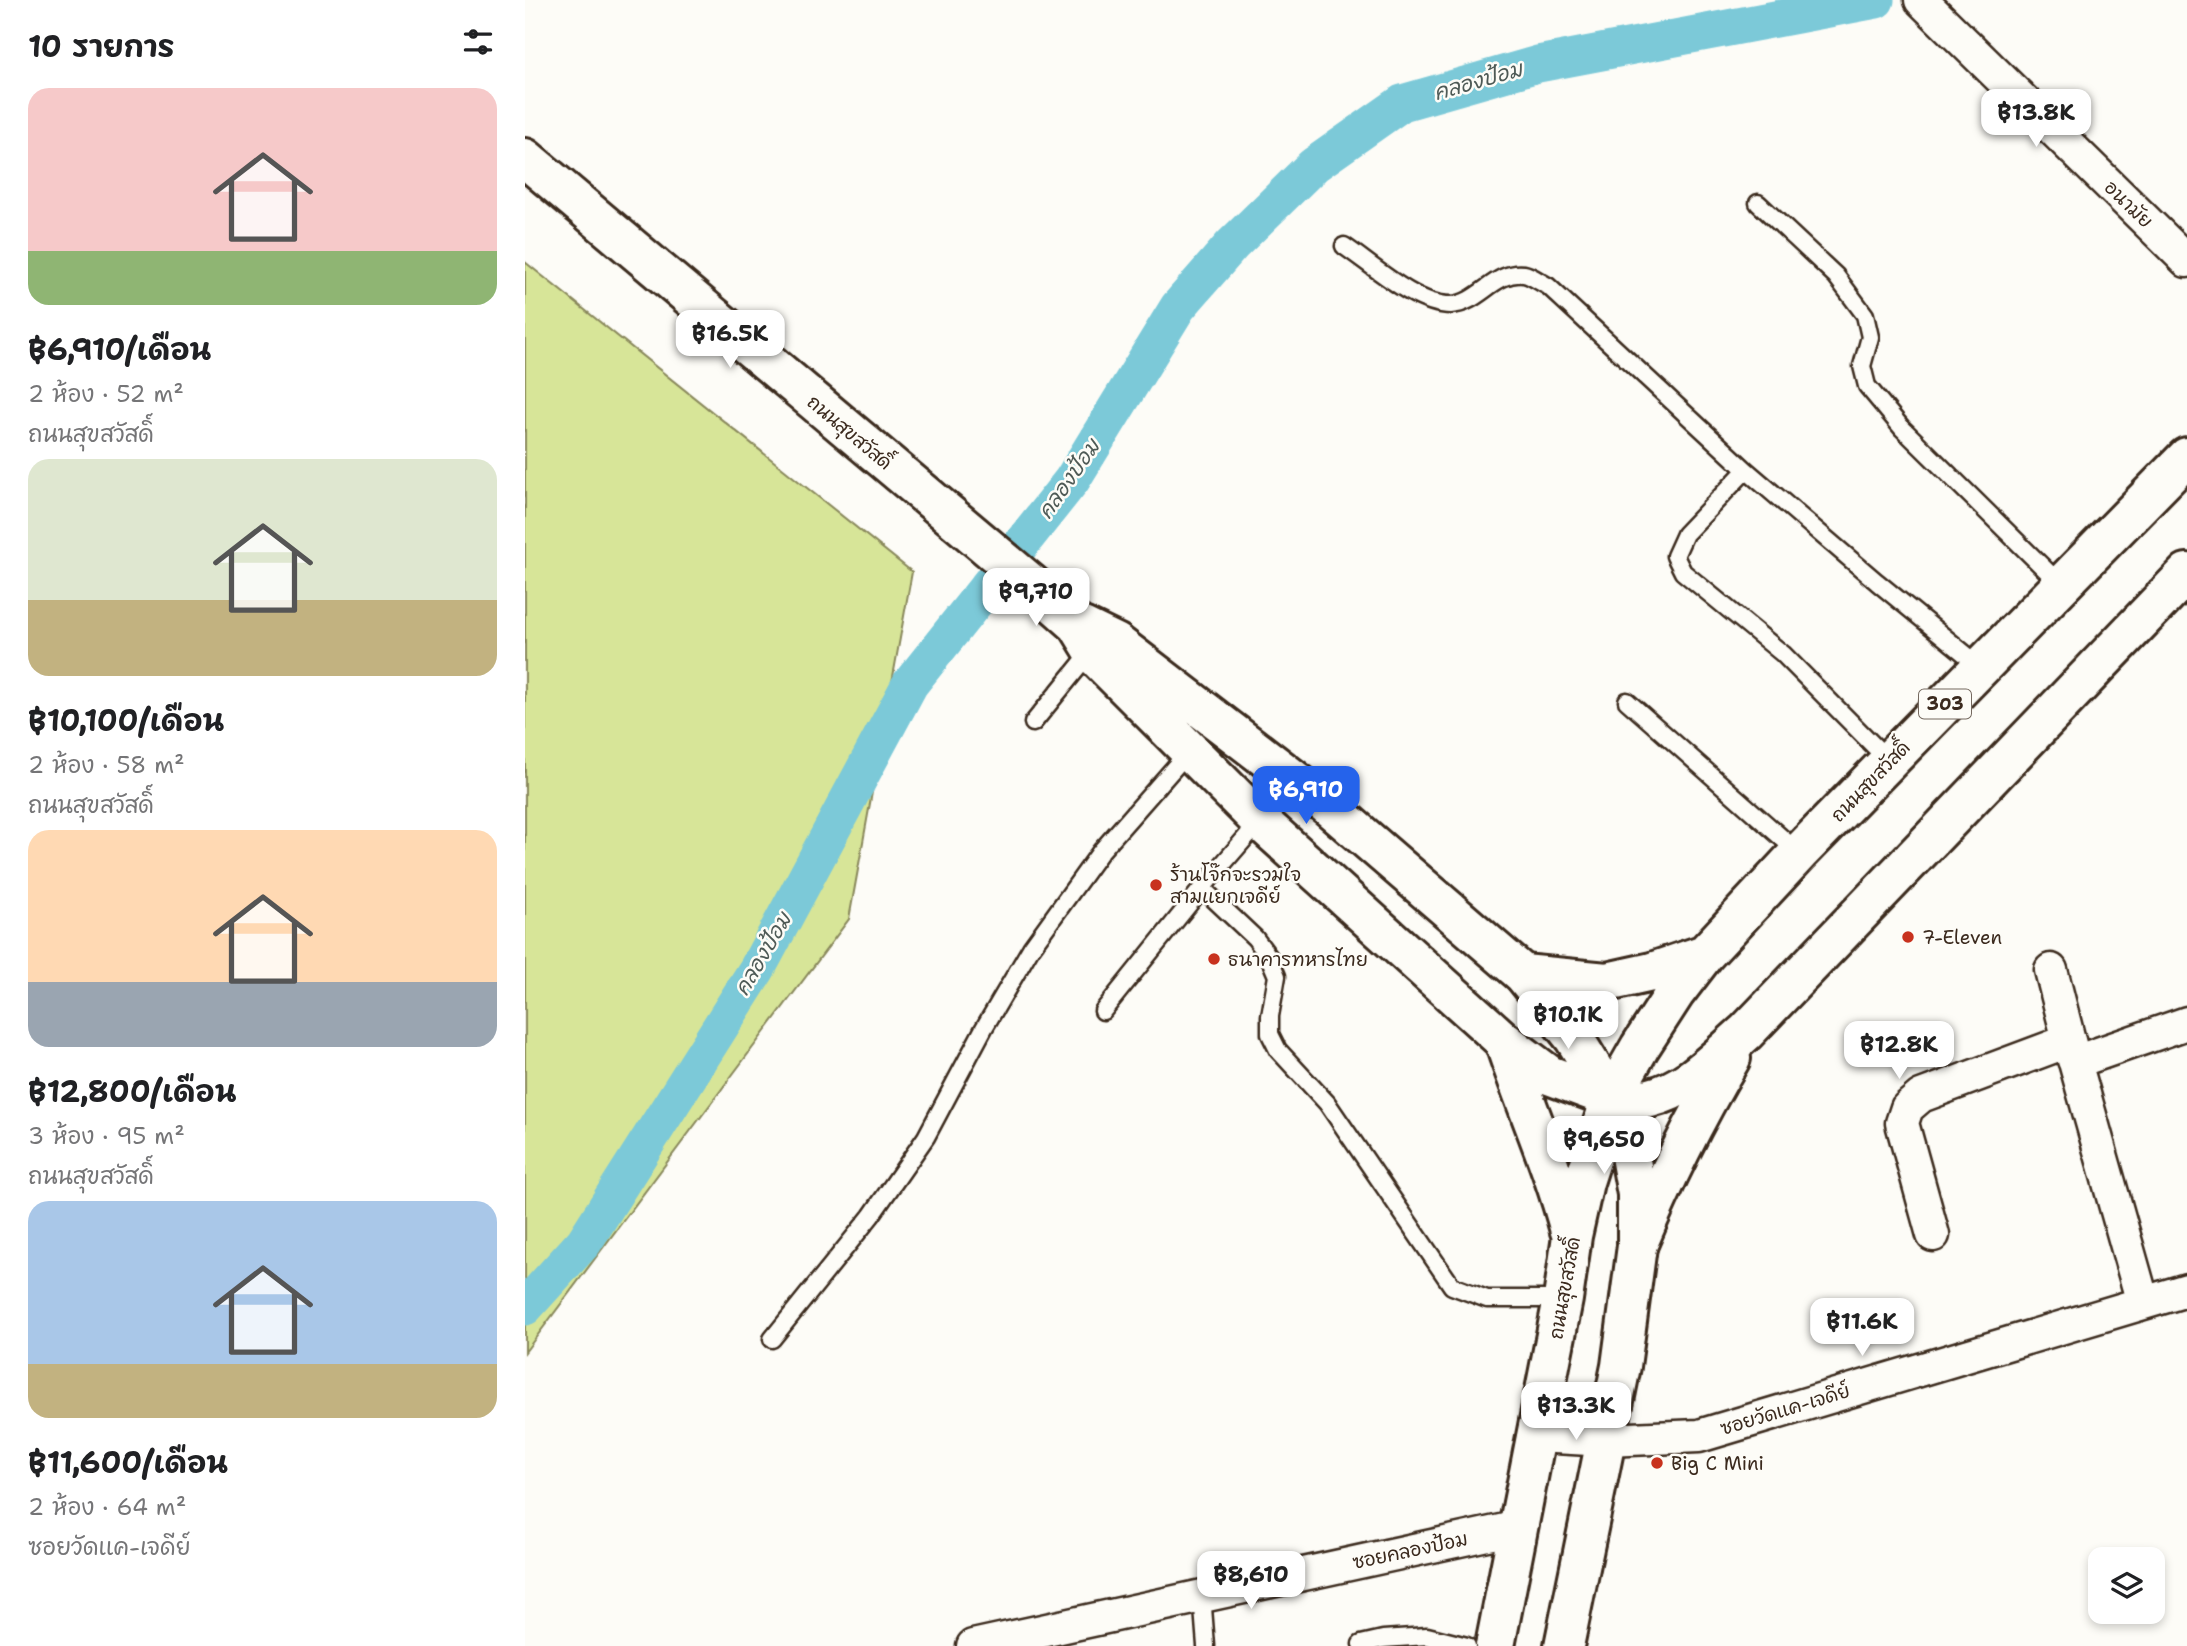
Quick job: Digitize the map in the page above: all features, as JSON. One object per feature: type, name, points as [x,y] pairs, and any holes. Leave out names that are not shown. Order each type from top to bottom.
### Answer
[{"type":"main road","name":"ถนนสุขสวัสดิ์","points":[[525,158],[1034,586],[1098,643],[1327,805],[1524,974],[1574,1038],[1611,1098],[1629,1150],[1637,1194],[1637,1246],[1621,1366],[1564,1646]]},
{"type":"main road","name":"ถนนสุขสวัสดิ์","points":[[1495,1646],[1584,1182],[1611,1098],[1640,1048],[1675,993],[1705,954],[1799,853],[2187,457]]},
{"type":"main road","name":"ถนนสุขสวัสดิ์","points":[[1098,643],[1188,752],[1260,821],[1504,1041],[1549,1075],[1611,1098],[1648,1099],[1671,1092],[1691,1080],[1746,1032],[2187,573]]},
{"type":"main road","points":[[1290,848],[1327,805]]},
{"type":"main road","points":[[1524,974],[1607,982],[1652,972],[1705,954]]},
{"type":"main road","points":[[1637,1246],[1654,1204],[1698,1114],[1746,1032]]},
{"type":"main road","points":[[1504,1041],[1521,1095],[1558,1184],[1572,1236]]},
{"type":"street","name":"อนามัย","points":[[1921,0],[2187,261]]},
{"type":"street","points":[[2051,970],[2143,1303]]},
{"type":"street","points":[[1933,1235],[1902,1123],[1907,1108],[1921,1096],[2072,1052],[2187,1023]]},
{"type":"street","name":"ซอยวัดแค-เจดีย์","points":[[1537,1436],[1607,1440],[1699,1436],[2187,1290]]},
{"type":"street","name":"ซอยคลองป้อม","points":[[973,1646],[1519,1527]]},
{"type":"lane","points":[[1758,204],[1836,276],[1865,315],[1870,337],[1862,366],[1867,386],[1902,428],[2061,585]]},
{"type":"lane","points":[[1344,246],[1422,300],[1453,305],[1474,297],[1499,279],[1524,274],[1548,286],[1746,470],[1981,667]]},
{"type":"lane","points":[[1746,470],[1685,534],[1675,556],[1683,572],[1783,654],[1889,761]]},
{"type":"lane","points":[[1033,723],[1098,643]]},
{"type":"lane","points":[[1627,701],[1799,853]]},
{"type":"lane","points":[[772,1339],[871,1216],[926,1137],[984,1028],[1031,948],[1101,851],[1188,752]]},
{"type":"lane","points":[[1103,1011],[1260,821]]},
{"type":"lane","points":[[1202,888],[1255,938],[1269,957],[1277,976],[1270,1016],[1270,1034],[1278,1050],[1327,1103],[1452,1286],[1487,1299],[1563,1299]]},
{"type":"lane","points":[[1202,1595],[1206,1646]]},
{"type":"lane","points":[[1361,1644],[1383,1639],[1427,1636],[1467,1646]]},
{"type":"green space","points":[[525,262],[912,572],[849,919],[525,1352]]},
{"type":"waterway","name":"คลองป้อม","points":[[525,1307],[584,1242],[757,969],[910,684],[1072,480],[1178,307],[1232,245],[1314,165],[1402,103],[1538,64],[1876,0]]},
{"type":"place","name":"ร้านโจ๊กจะรวมใจ สามแยกเจดีย์","points":[[1156,885]]},
{"type":"place","name":"7-Eleven","points":[[1908,937]]},
{"type":"place","name":"ธนาคารทหารไทย","points":[[1214,959]]},
{"type":"place","name":"Big C Mini","points":[[1657,1463]]}]
